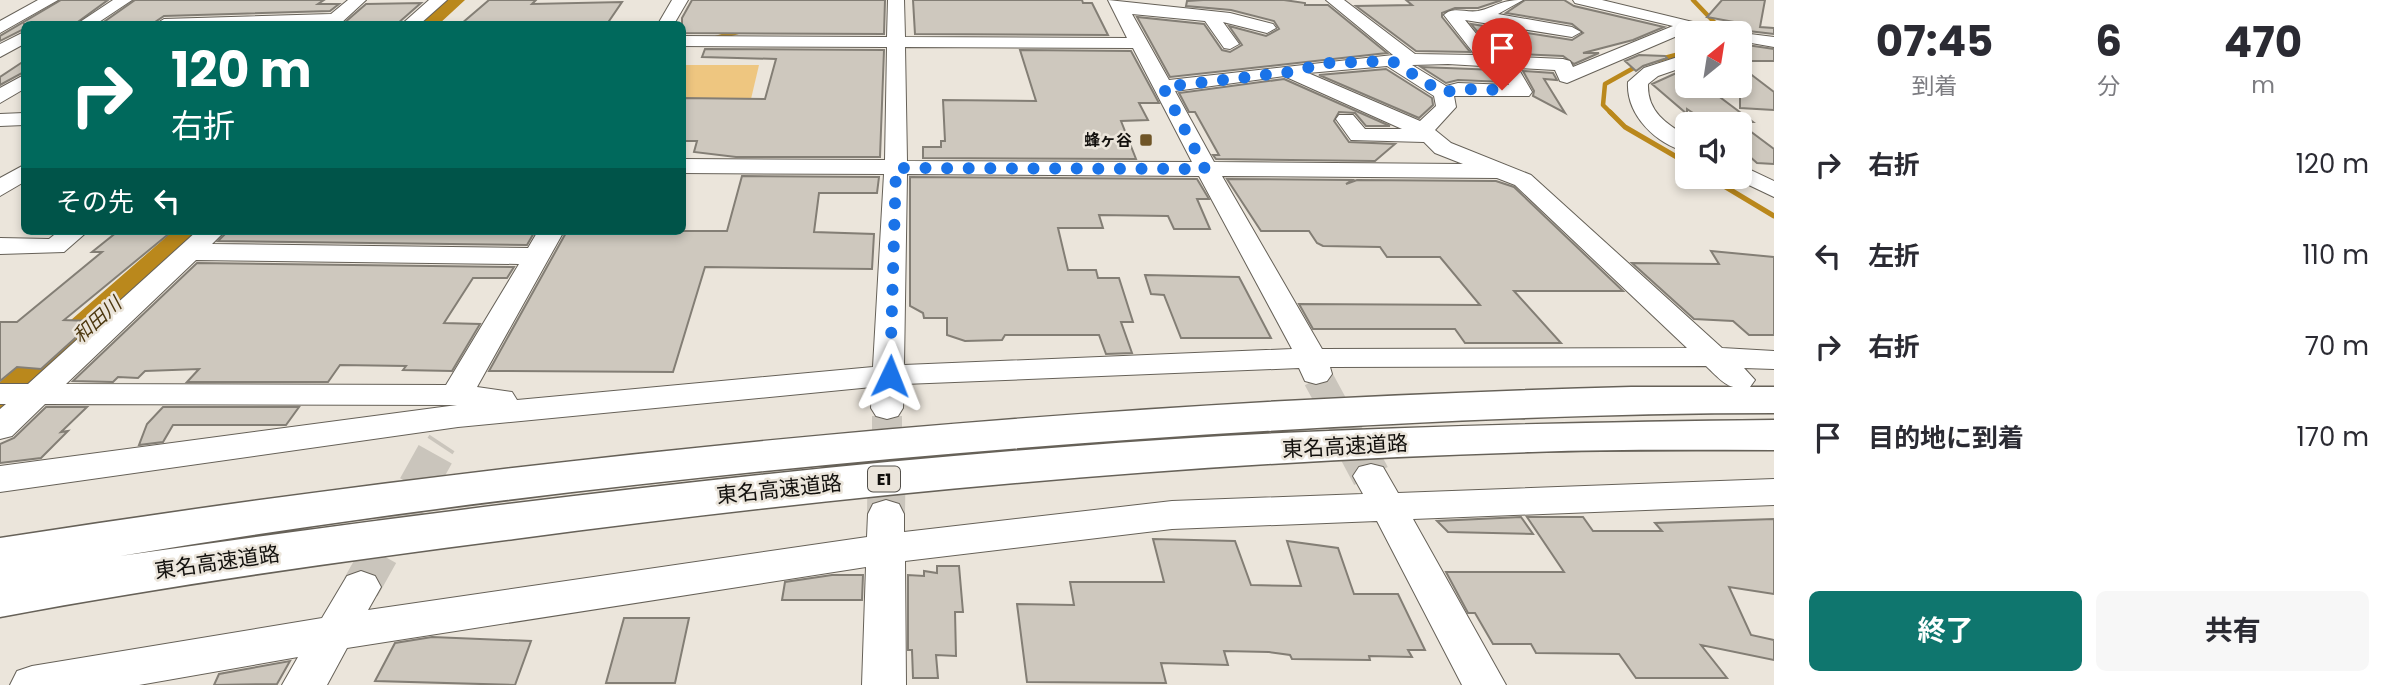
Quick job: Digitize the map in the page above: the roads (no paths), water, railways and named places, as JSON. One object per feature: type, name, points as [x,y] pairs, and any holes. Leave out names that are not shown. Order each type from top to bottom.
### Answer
[{"type":"highway","name":"東名高速道路","points":[[0,557],[433,491],[1010,432],[1756,390]]},
{"type":"highway","name":"東名高速道路","points":[[0,596],[370,540],[689,498],[986,469],[1262,450],[1519,438],[1774,435]]},
{"type":"street","points":[[0,29],[50,0]]},
{"type":"street","points":[[90,21],[124,0]]},
{"type":"street","points":[[334,21],[358,0]]},
{"type":"street","points":[[668,21],[680,0]]},
{"type":"street","points":[[887,408],[896,168],[896,0]]},
{"type":"street","points":[[1235,0],[1237,20],[1259,50],[1284,73],[1426,133],[1443,148],[1523,180],[1756,390]]},
{"type":"street","points":[[1334,0],[1401,61],[1443,93],[1446,107],[1426,133]]},
{"type":"street","points":[[1480,16],[1515,0]]},
{"type":"street","points":[[1581,0],[1675,23]]},
{"type":"street","points":[[415,21],[446,4]]},
{"type":"street","points":[[437,21],[446,4]]},
{"type":"street","points":[[1118,4],[1237,20],[1267,28]]},
{"type":"street","points":[[1118,4],[1315,368]]},
{"type":"street","points":[[233,21],[251,8]]},
{"type":"street","points":[[1443,93],[1458,89],[1522,92],[1452,15],[1480,16],[1534,29],[1572,32]]},
{"type":"street","points":[[1210,16],[1230,44]]},
{"type":"street","points":[[0,29],[21,29]]},
{"type":"street","points":[[1163,87],[1284,73],[1326,63],[1437,57],[1563,65],[1567,77],[1675,32]]},
{"type":"street","points":[[1752,38],[1774,41]]},
{"type":"street","points":[[0,52],[21,39]]},
{"type":"street","points":[[686,41],[1140,43]]},
{"type":"street","points":[[1675,65],[1651,72],[1638,82],[1636,94],[1647,117],[1675,137]]},
{"type":"street","points":[[0,97],[14,84]]},
{"type":"street","points":[[0,120],[21,119]]},
{"type":"street","points":[[1346,119],[1359,135],[1426,133]]},
{"type":"street","points":[[686,166],[1505,171]]},
{"type":"street","points":[[0,189],[21,174]]},
{"type":"street","points":[[1752,178],[1774,190]]},
{"type":"street","points":[[0,246],[55,247],[70,235]]},
{"type":"street","points":[[0,428],[208,235]]},
{"type":"street","points":[[452,418],[549,235]]},
{"type":"street","points":[[189,253],[537,256]]},
{"type":"street","points":[[0,479],[452,418],[890,376],[1315,368],[1716,356],[1774,360]]},
{"type":"street","points":[[1,394],[39,393],[452,418]]},
{"type":"street","points":[[1380,490],[1485,685]]},
{"type":"street","points":[[32,685],[886,532],[1172,515],[1380,490],[1459,506],[1774,492]]},
{"type":"street","points":[[884,685],[886,532]]},
{"type":"street","points":[[304,685],[361,587]]},
{"type":"waterway","name":"和田川","points":[[428,21],[453,0]]},
{"type":"waterway","points":[[1693,0],[1713,21]]},
{"type":"waterway","points":[[716,38],[741,31]]},
{"type":"waterway","points":[[1657,60],[1675,55]]},
{"type":"waterway","points":[[1639,65],[1605,84],[1603,105],[1625,127],[1675,156]]},
{"type":"waterway","points":[[1729,189],[1774,216]]},
{"type":"waterway","name":"和田川","points":[[0,408],[191,235]]},
{"type":"tunnel","points":[[1318,378],[1355,446]]},
{"type":"tunnel","points":[[887,408],[887,444]]},
{"type":"tunnel","points":[[361,587],[441,444]]},
{"type":"tunnel","points":[[886,514],[887,444]]},
{"type":"tunnel","points":[[1354,444],[1371,476]]},
{"type":"place","name":"蜂ヶ谷","points":[[1146,140]]}]
